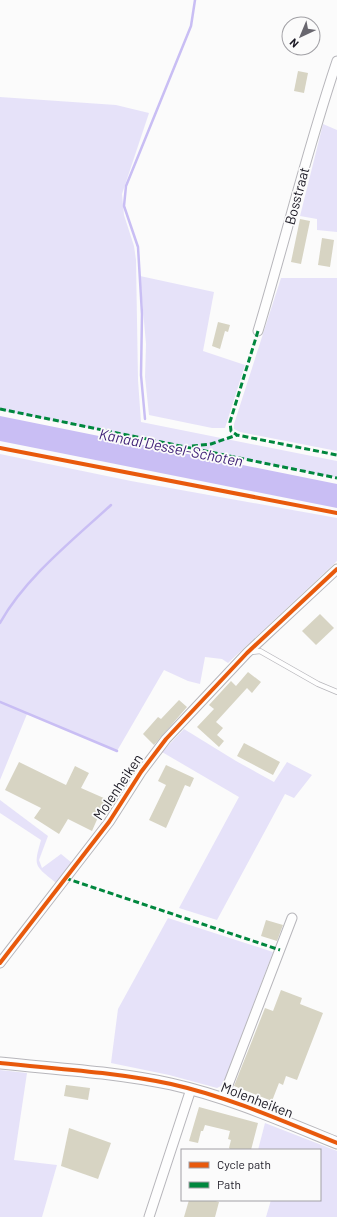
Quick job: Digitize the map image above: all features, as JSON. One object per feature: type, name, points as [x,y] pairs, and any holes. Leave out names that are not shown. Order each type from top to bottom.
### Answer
[{"type":"street","name":"Bosstraat","points":[[258,331],[318,118],[337,61]]},
{"type":"street","name":"Molenheiken","points":[[0,963],[109,822],[154,755],[247,653],[337,569]]},
{"type":"street","name":"Molenheiken","points":[[223,1098],[292,918]]},
{"type":"street","name":"Molenheiken","points":[[0,1062],[141,1079],[191,1089],[223,1098],[337,1143]]},
{"type":"street","points":[[149,1217],[191,1089]]},
{"type":"lane","points":[[247,653],[260,651],[318,684],[337,692]]},
{"type":"shaded area","points":[[0,97],[116,105],[149,113],[122,194],[124,215],[134,246],[136,260],[138,380],[141,422],[337,461],[337,478],[0,410]]},
{"type":"shaded area","points":[[323,124],[337,130],[337,232],[317,230],[317,219],[300,216]]},
{"type":"shaded area","points":[[140,276],[214,292],[203,351],[245,365],[225,428],[212,428],[149,415],[145,377],[146,344]]},
{"type":"shaded area","points":[[281,278],[337,278],[337,451],[240,432],[234,429],[234,424]]},
{"type":"shaded area","points":[[0,416],[337,484],[337,508],[0,441]]},
{"type":"shaded area","points":[[0,454],[131,481],[337,518],[337,561],[228,663],[222,659],[205,657],[200,684],[188,681],[164,670],[117,751],[27,714],[0,780]]},
{"type":"shaded area","points":[[184,729],[274,782],[287,762],[312,775],[294,798],[285,794],[217,920],[179,908],[239,797],[162,752]]},
{"type":"shaded area","points":[[0,800],[48,836],[39,860],[42,868],[61,854],[72,863],[56,883],[40,869],[38,865],[37,856],[41,840],[0,813]]},
{"type":"shaded area","points":[[168,918],[273,952],[223,1085],[217,1088],[169,1075],[111,1063],[118,1009]]},
{"type":"shaded area","points":[[0,1070],[27,1073],[14,1160],[57,1165],[42,1217],[0,1217]]},
{"type":"shaded area","points":[[265,1123],[337,1151],[337,1217],[266,1217],[271,1201],[321,1201],[321,1149],[258,1149]]},
{"type":"building","points":[[298,71],[308,73],[304,93],[294,91]]},
{"type":"building","points":[[300,219],[310,221],[301,264],[291,262]]},
{"type":"building","points":[[322,238],[334,240],[330,267],[318,265]]},
{"type":"building","points":[[218,322],[230,325],[228,332],[225,331],[220,349],[212,346]]},
{"type":"building","points":[[320,614],[334,628],[316,645],[302,631]]},
{"type":"building","points":[[248,672],[261,682],[252,693],[247,688],[216,722],[223,728],[217,735],[224,741],[219,747],[197,727],[214,709],[209,705],[231,681],[236,686]]},
{"type":"building","points":[[179,700],[187,707],[154,745],[143,734],[158,717],[161,719]]},
{"type":"building","points":[[244,743],[280,762],[273,775],[237,756]]},
{"type":"building","points":[[19,762],[66,785],[75,766],[89,773],[81,788],[106,799],[92,831],[68,819],[59,834],[34,818],[41,808],[5,790]]},
{"type":"building","points":[[166,765],[194,778],[190,787],[185,785],[166,828],[149,820],[166,785],[158,781]]},
{"type":"building","points":[[266,920],[283,925],[277,941],[261,936]]},
{"type":"building","points":[[281,990],[302,998],[300,1004],[323,1013],[297,1080],[286,1076],[283,1085],[279,1083],[272,1101],[234,1086],[265,1008],[273,1011]]},
{"type":"building","points":[[66,1085],[90,1088],[88,1100],[64,1096]]},
{"type":"building","points":[[199,1107],[258,1123],[251,1149],[230,1149],[231,1140],[228,1139],[230,1131],[205,1125],[203,1131],[201,1131],[198,1143],[189,1141]]},
{"type":"building","points":[[69,1128],[111,1143],[98,1179],[61,1166]]},
{"type":"building","points":[[189,1201],[219,1202],[215,1217],[184,1217]]},
{"type":"waterway","points":[[145,419],[141,375],[142,314],[138,247],[124,206],[126,186],[191,26],[195,0]]},
{"type":"waterway","points":[[0,623],[10,606],[36,575],[111,505]]},
{"type":"waterway","points":[[0,702],[117,751]]},
{"type":"marked path","points":[[258,331],[230,422],[231,431],[237,435],[337,455]]},
{"type":"marked path","points":[[0,409],[337,478]]},
{"type":"marked path","points":[[192,446],[211,444],[237,435]]},
{"type":"marked path","points":[[65,878],[280,950]]},
{"type":"cycle path","points":[[0,448],[337,513]]},
{"type":"cycle path","points":[[0,963],[109,822],[141,772],[166,739],[247,653],[337,569]]},
{"type":"cycle path","points":[[0,1063],[108,1074],[150,1080],[193,1089],[276,1118],[337,1143]]},
{"type":"water label","name":"Kanaal Dessel-Schoten","points":[[171,448]]}]
